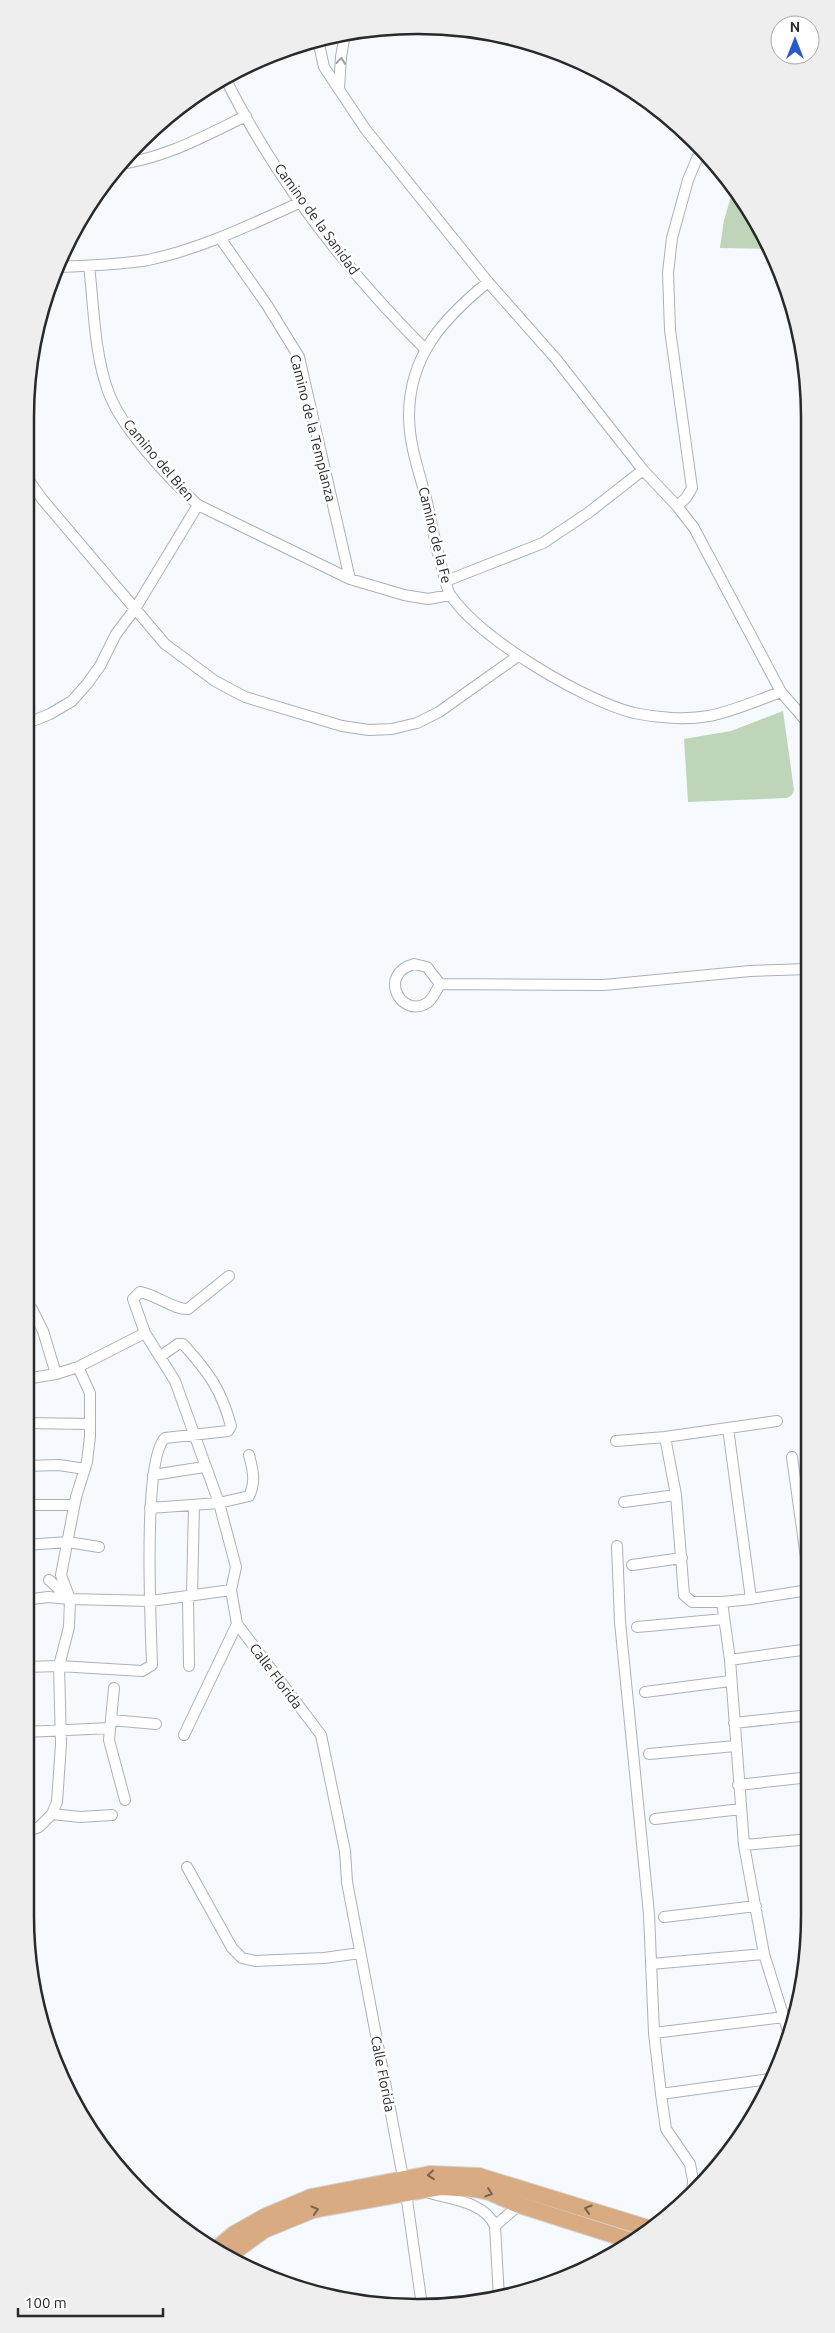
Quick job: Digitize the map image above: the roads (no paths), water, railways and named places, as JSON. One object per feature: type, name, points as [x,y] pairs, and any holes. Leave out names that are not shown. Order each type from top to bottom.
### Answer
[{"type":"main road","points":[[234,2252],[264,2230],[289,2219],[335,2205],[410,2187],[430,2174],[479,2176],[643,2226]]},
{"type":"main road","points":[[221,2245],[234,2234],[266,2216],[312,2197],[410,2187],[474,2189],[625,2239]]},
{"type":"main road","points":[[611,2234],[617,2218]]},
{"type":"street","points":[[340,89],[344,41]]},
{"type":"street","points":[[319,47],[324,67],[366,130],[488,282],[556,359],[643,470],[677,506],[694,528],[781,692],[801,715]]},
{"type":"street","name":"Camino de la Sanidad","points":[[228,84],[246,116],[301,202],[376,298],[425,349]]},
{"type":"street","points":[[131,161],[168,153],[246,116]]},
{"type":"street","points":[[677,506],[686,498],[692,488],[670,330],[669,265],[672,238],[688,180],[698,156]]},
{"type":"street","points":[[65,267],[90,266],[150,259],[220,238],[301,202]]},
{"type":"street","name":"Camino de la Templanza","points":[[220,238],[267,305],[299,357],[350,579]]},
{"type":"street","name":"Camino del Bien","points":[[90,266],[101,362],[110,395],[140,442],[198,505],[350,579],[396,593],[428,599],[450,595]]},
{"type":"street","name":"Camino de la Fe","points":[[488,282],[441,325],[425,349],[412,389],[409,417],[413,447],[450,595],[466,615],[518,656],[577,688],[634,713],[681,717],[709,716],[732,710],[781,692]]},
{"type":"street","points":[[446,581],[543,543],[588,513],[643,470]]},
{"type":"street","points":[[34,488],[165,644],[215,682],[245,697],[342,726],[368,730],[392,729],[418,722],[439,712],[518,656]]},
{"type":"street","points":[[34,720],[50,714],[72,701],[97,670],[116,634],[135,609],[198,505]]},
{"type":"street","points":[[414,964],[427,967],[440,984],[428,1002],[414,1006],[401,1001],[395,988],[395,981],[401,970],[414,964]]},
{"type":"street","points":[[440,984],[604,985],[750,971],[801,969]]},
{"type":"street","points":[[184,1735],[236,1624],[232,1590],[236,1567],[219,1503],[204,1467],[195,1435],[174,1381],[146,1333],[133,1299],[140,1292],[162,1299],[180,1310],[188,1309],[229,1276]]},
{"type":"street","points":[[34,1313],[43,1331],[56,1374]]},
{"type":"street","points":[[34,1378],[56,1374],[78,1367],[146,1333]]},
{"type":"street","points":[[34,1667],[60,1666],[142,1671],[152,1665],[150,1508],[153,1475],[160,1443],[165,1438],[228,1431],[231,1426],[224,1400],[213,1380],[183,1344],[178,1344],[161,1356]]},
{"type":"street","points":[[34,1829],[39,1827],[52,1814],[57,1802],[61,1731],[60,1666],[69,1627],[70,1599],[60,1575],[74,1505],[85,1468],[90,1424],[90,1393],[78,1367]]},
{"type":"street","points":[[616,1441],[665,1437],[776,1421]]},
{"type":"street","points":[[34,1423],[90,1424]]},
{"type":"street","points":[[728,1428],[751,1599]]},
{"type":"street","points":[[665,1437],[676,1494],[684,1595],[687,1599],[692,1602],[722,1602],[801,1591]]},
{"type":"street","points":[[150,1508],[219,1503],[249,1496],[253,1488],[254,1473],[249,1455]]},
{"type":"street","points":[[792,1458],[801,1522]]},
{"type":"street","points":[[34,1466],[59,1465],[85,1468]]},
{"type":"street","points":[[153,1475],[204,1467]]},
{"type":"street","points":[[624,1502],[676,1494]]},
{"type":"street","points":[[34,1505],[74,1505]]},
{"type":"street","points":[[189,1666],[194,1505]]},
{"type":"street","points":[[34,1544],[68,1542],[98,1547]]},
{"type":"street","points":[[616,1546],[620,1622],[649,1914],[654,2033],[661,2094],[666,2129],[690,2164],[693,2183]]},
{"type":"street","points":[[632,1565],[682,1558]]},
{"type":"street","points":[[49,1580],[70,1599]]},
{"type":"street","points":[[34,1599],[151,1601],[232,1590]]},
{"type":"street","points":[[722,1602],[730,1660],[730,1681],[744,1845],[764,1954],[786,2023]]},
{"type":"street","points":[[637,1627],[724,1618]]},
{"type":"street","name":"Calle Florida","points":[[236,1624],[321,1735],[345,1851],[346,1882],[410,2187],[421,2299]]},
{"type":"street","points":[[730,1660],[801,1650]]},
{"type":"street","points":[[645,1692],[730,1681]]},
{"type":"street","points":[[114,1688],[109,1740],[125,1800]]},
{"type":"street","points":[[734,1723],[801,1716]]},
{"type":"street","points":[[34,1732],[61,1731],[110,1724],[156,1724]]},
{"type":"street","points":[[649,1754],[735,1746]]},
{"type":"street","points":[[738,1785],[801,1778]]},
{"type":"street","points":[[655,1819],[741,1809]]},
{"type":"street","points":[[52,1814],[80,1817],[112,1815]]},
{"type":"street","points":[[744,1845],[801,1840]]},
{"type":"street","points":[[187,1867],[232,1948],[242,1958],[250,1961],[280,1961],[360,1953]]},
{"type":"street","points":[[664,1917],[756,1906]]},
{"type":"street","points":[[651,1964],[764,1954]]},
{"type":"street","points":[[654,2033],[784,2017]]},
{"type":"street","points":[[661,2094],[764,2080]]},
{"type":"street","points":[[410,2187],[482,2208],[490,2216],[495,2226],[499,2290]]},
{"type":"street","points":[[495,2226],[519,2205]]}]
